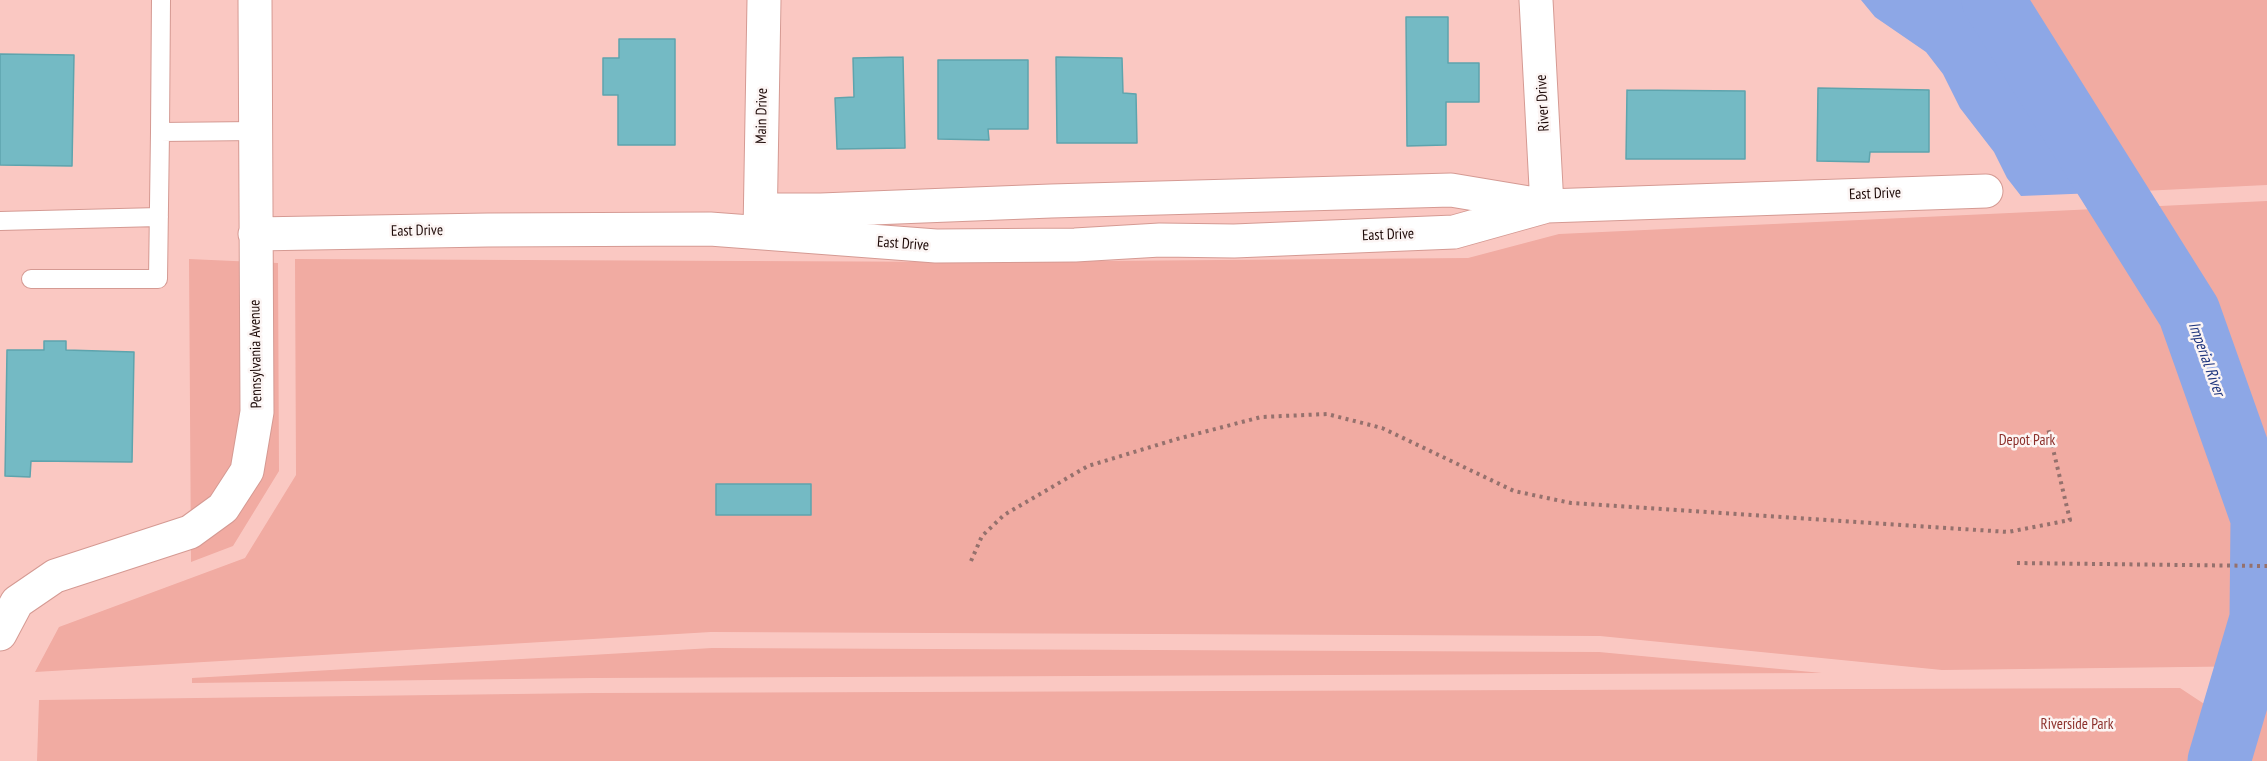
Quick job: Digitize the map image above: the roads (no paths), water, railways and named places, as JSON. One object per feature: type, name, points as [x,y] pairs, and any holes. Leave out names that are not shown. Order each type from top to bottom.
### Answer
[{"type":"street","name":"Pennsylvania Avenue","points":[[0,634],[17,602],[55,576],[190,532],[224,508],[247,471],[257,412],[255,0]]},
{"type":"street","name":"Main Drive","points":[[760,221],[764,0]]},
{"type":"street","name":"River Drive","points":[[1536,0],[1547,206]]},
{"type":"street","name":"East Drive","points":[[255,234],[710,229],[821,210],[1451,190],[1547,206],[1986,191]]},
{"type":"street","name":"East Drive","points":[[760,221],[936,246],[1160,240],[1234,241],[1454,232],[1547,206]]},
{"type":"lane","points":[[31,279],[158,279],[161,0]]},
{"type":"lane","points":[[160,132],[255,131]]},
{"type":"lane","points":[[0,222],[159,217]]},
{"type":"water","points":[[1861,0],[1976,0],[2017,10],[2030,36],[2029,66],[2042,92],[2093,162],[2121,192],[2021,196],[2007,178],[1994,152],[1960,108],[1943,74],[1926,52],[1875,17]]},
{"type":"waterway","name":"Imperial River","points":[[1993,0],[2189,312],[2262,518],[2261,619],[2219,761]]},
{"type":"park label","name":"Depot Park","points":[[2027,441]]},
{"type":"park label","name":"Riverside Park","points":[[2077,725]]}]
